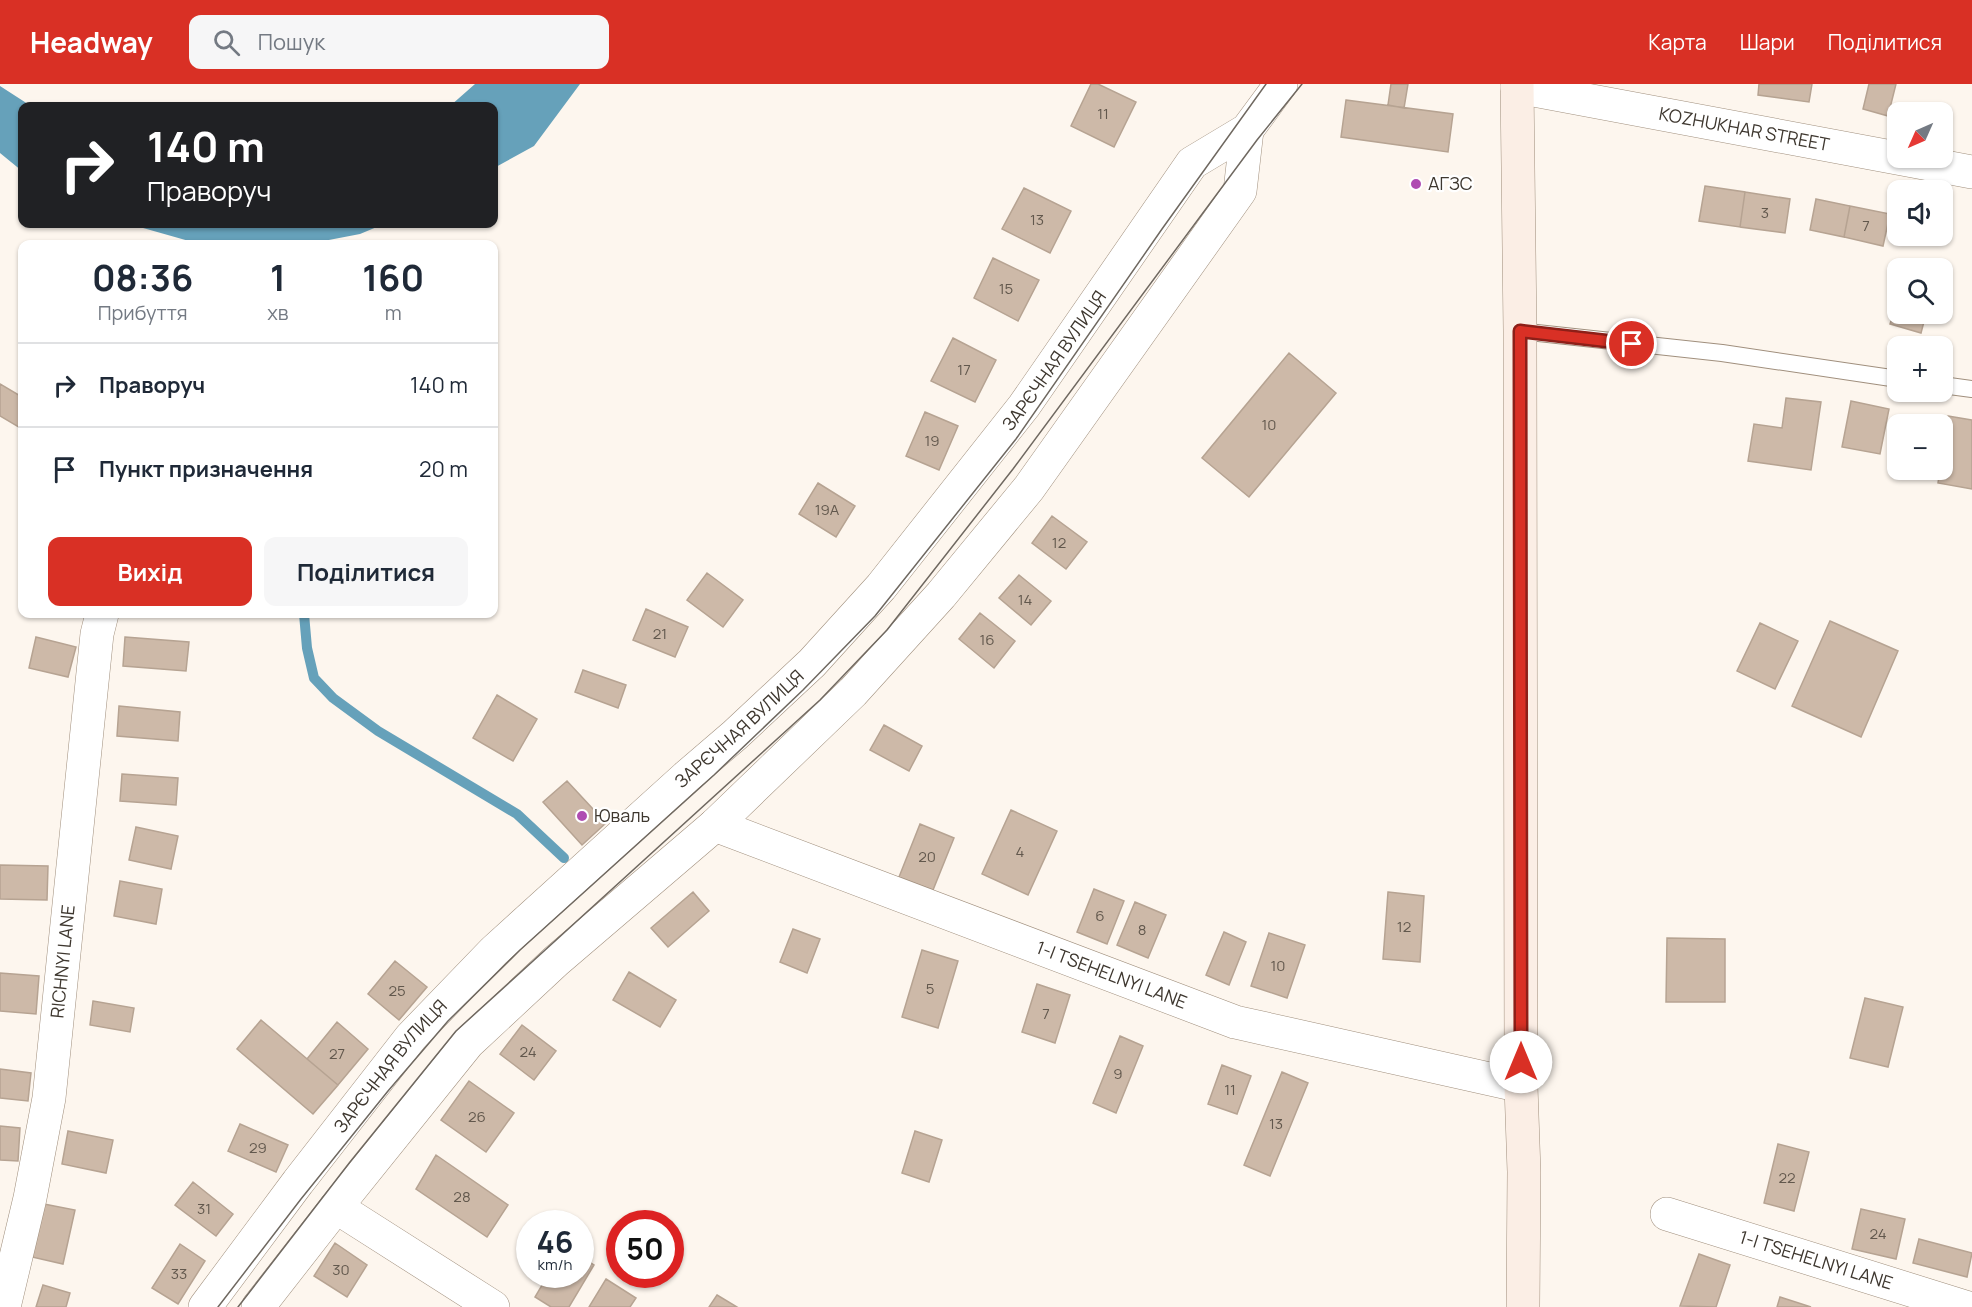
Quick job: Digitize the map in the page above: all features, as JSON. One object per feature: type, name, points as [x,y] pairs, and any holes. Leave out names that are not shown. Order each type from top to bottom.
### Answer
[{"type":"main road","points":[[1517,85],[1523,1307]]},
{"type":"street","name":"ЗАРЄЧНАЯ ВУЛИЦЯ","points":[[206,1307],[298,1182],[411,1037],[494,951],[812,663],[881,586],[1024,406],[1192,163],[1247,130],[1281,84]]},
{"type":"street","name":"KOZHUKHAR STREET","points":[[1517,85],[1972,172]]},
{"type":"street","name":"ЗАРЄЧНАЯ ВУЛИЦЯ","points":[[258,1307],[468,1043],[556,961],[715,825],[853,692],[941,595],[1029,488],[1240,191],[1247,130]]},
{"type":"street","name":"RICHNYI LANE","points":[[4,1307],[30,1198],[49,1098],[101,618]]},
{"type":"street","name":"1-I TSEHELNYI LANE","points":[[715,825],[1235,1022],[1521,1086]]},
{"type":"street","points":[[336,1207],[493,1307]]},
{"type":"street","name":"1-I TSEHELNYI LANE","points":[[1667,1214],[1965,1307]]},
{"type":"lane","points":[[1520,331],[1722,353],[1887,377]]},
{"type":"lane","points":[[1953,386],[1972,389]]},
{"type":"water","points":[[475,84],[580,84],[534,146],[498,166],[498,102],[455,102]]},
{"type":"water","points":[[0,86],[25,102],[18,102],[18,168],[0,153]]},
{"type":"water","points":[[143,228],[374,228],[360,234],[329,240],[185,240]]},
{"type":"building","points":[[1091,84],[1098,84],[1136,102],[1114,147],[1071,126]]},
{"type":"building","points":[[1391,84],[1408,84],[1404,108],[1388,105]]},
{"type":"building","points":[[1759,84],[1812,84],[1809,102],[1758,95]]},
{"type":"building","points":[[1869,84],[1896,84],[1892,102],[1887,102],[1887,116],[1863,109]]},
{"type":"building","points":[[1346,100],[1453,114],[1448,152],[1341,137]]},
{"type":"building","points":[[1705,186],[1745,192],[1740,227],[1699,221]]},
{"type":"building","points":[[1024,188],[1071,211],[1050,253],[1002,229]]},
{"type":"building","points":[[1745,192],[1790,199],[1785,233],[1740,227]]},
{"type":"building","points":[[1816,199],[1850,206],[1844,237],[1810,230]]},
{"type":"building","points":[[1850,206],[1887,213],[1883,246],[1844,237]]},
{"type":"building","points":[[993,258],[1039,280],[1018,321],[974,298]]},
{"type":"building","points":[[1890,324],[1923,324],[1921,333]]},
{"type":"building","points":[[953,338],[996,360],[975,402],[931,381]]},
{"type":"building","points":[[1289,353],[1336,393],[1249,497],[1202,458]]},
{"type":"building","points":[[0,384],[18,395],[18,427],[0,416]]},
{"type":"building","points":[[1786,398],[1821,402],[1811,470],[1748,461],[1754,424],[1782,428]]},
{"type":"building","points":[[1851,401],[1889,409],[1880,454],[1842,447]]},
{"type":"building","points":[[925,412],[958,426],[939,470],[906,456]]},
{"type":"building","points":[[1953,417],[1972,420],[1972,489],[1938,483],[1938,480],[1953,480]]},
{"type":"building","points":[[818,483],[855,506],[836,537],[799,514]]},
{"type":"building","points":[[1052,516],[1087,542],[1066,569],[1032,543]]},
{"type":"building","points":[[707,573],[743,600],[723,627],[687,600]]},
{"type":"building","points":[[1019,575],[1051,601],[1031,625],[999,598]]},
{"type":"building","points":[[646,609],[688,627],[675,657],[633,640]]},
{"type":"building","points":[[980,613],[1015,641],[994,668],[959,639]]},
{"type":"building","points":[[1830,621],[1898,651],[1861,737],[1792,706]]},
{"type":"building","points":[[1760,623],[1798,641],[1775,689],[1737,671]]},
{"type":"building","points":[[36,637],[76,647],[68,677],[29,668]]},
{"type":"building","points":[[125,637],[189,642],[186,671],[123,666]]},
{"type":"building","points":[[583,670],[626,685],[618,708],[575,692]]},
{"type":"building","points":[[497,695],[537,719],[513,761],[473,738]]},
{"type":"building","points":[[119,706],[180,712],[178,741],[117,736]]},
{"type":"building","points":[[884,725],[922,746],[909,771],[870,750]]},
{"type":"building","points":[[122,774],[178,778],[176,805],[120,801]]},
{"type":"building","points":[[567,781],[606,823],[582,845],[543,802]]},
{"type":"building","points":[[1011,810],[1057,831],[1028,895],[982,874]]},
{"type":"building","points":[[920,824],[954,838],[933,890],[899,877]]},
{"type":"building","points":[[136,827],[178,836],[171,869],[129,860]]},
{"type":"building","points":[[0,865],[48,866],[47,900],[0,899]]},
{"type":"building","points":[[120,881],[162,889],[156,924],[114,916]]},
{"type":"building","points":[[1094,889],[1124,901],[1107,944],[1077,932]]},
{"type":"building","points":[[693,892],[709,911],[668,947],[651,928]]},
{"type":"building","points":[[1388,892],[1424,896],[1420,962],[1383,959]]},
{"type":"building","points":[[1135,902],[1166,915],[1148,958],[1117,945]]},
{"type":"building","points":[[793,929],[820,939],[807,973],[780,962]]},
{"type":"building","points":[[1224,932],[1246,942],[1229,985],[1206,975]]},
{"type":"building","points":[[1269,933],[1305,945],[1287,998],[1251,986]]},
{"type":"building","points":[[1667,938],[1725,939],[1725,1002],[1666,1002]]},
{"type":"building","points":[[922,950],[958,961],[938,1028],[902,1017]]},
{"type":"building","points":[[395,961],[427,987],[399,1020],[368,994]]},
{"type":"building","points":[[629,972],[676,1000],[660,1027],[613,1000]]},
{"type":"building","points":[[0,973],[39,976],[36,1014],[0,1011]]},
{"type":"building","points":[[1037,984],[1070,995],[1055,1043],[1022,1032]]},
{"type":"building","points":[[1865,998],[1903,1007],[1888,1067],[1850,1058]]},
{"type":"building","points":[[93,1001],[134,1008],[130,1032],[90,1025]]},
{"type":"building","points":[[261,1020],[338,1085],[313,1114],[237,1049]]},
{"type":"building","points":[[337,1022],[368,1049],[338,1085],[307,1059]]},
{"type":"building","points":[[522,1025],[556,1051],[534,1080],[500,1054]]},
{"type":"building","points":[[1120,1036],[1143,1046],[1116,1113],[1093,1103]]},
{"type":"building","points":[[1222,1065],[1251,1076],[1237,1114],[1208,1104]]},
{"type":"building","points":[[0,1069],[31,1073],[28,1101],[0,1098]]},
{"type":"building","points":[[1282,1072],[1308,1083],[1270,1176],[1244,1165]]},
{"type":"building","points":[[469,1081],[514,1113],[486,1152],[441,1120]]},
{"type":"building","points":[[240,1124],[288,1145],[276,1172],[228,1151]]},
{"type":"building","points":[[0,1126],[20,1128],[18,1161],[0,1160]]},
{"type":"building","points":[[68,1131],[113,1140],[106,1173],[62,1164]]},
{"type":"building","points":[[915,1131],[942,1140],[929,1182],[902,1173]]},
{"type":"building","points":[[1778,1144],[1809,1152],[1794,1211],[1764,1203]]},
{"type":"building","points":[[436,1155],[508,1205],[487,1237],[416,1189]]},
{"type":"building","points":[[193,1182],[233,1214],[216,1236],[175,1205]]},
{"type":"building","points":[[44,1204],[75,1210],[63,1264],[32,1257]]},
{"type":"building","points":[[1861,1209],[1905,1219],[1896,1259],[1852,1249]]},
{"type":"building","points":[[1919,1239],[1972,1253],[1967,1277],[1913,1263]]},
{"type":"building","points":[[335,1243],[367,1265],[347,1297],[314,1276]]},
{"type":"building","points":[[180,1244],[205,1261],[178,1304],[152,1288]]},
{"type":"building","points":[[1699,1254],[1730,1265],[1716,1307],[1680,1306]]},
{"type":"building","points":[[606,1279],[606,1288],[620,1288],[636,1298],[630,1307],[589,1307]]},
{"type":"building","points":[[43,1285],[70,1293],[66,1307],[36,1307]]},
{"type":"building","points":[[540,1288],[580,1288],[569,1307],[551,1307],[535,1297]]},
{"type":"building","points":[[717,1295],[737,1307],[709,1307]]},
{"type":"building","points":[[1780,1297],[1811,1307],[1777,1307]]},
{"type":"waterway","points":[[304,618],[307,648],[314,678],[333,698],[378,731],[517,814],[564,858]]},
{"type":"tram line","points":[[218,1307],[301,1199],[448,1021],[520,950],[714,775],[803,690],[875,616],[1016,439],[1266,84]]},
{"type":"tram line","points":[[238,1307],[350,1162],[456,1031],[820,700],[887,630],[1013,469],[1257,140],[1302,84]]},
{"type":"place","name":"АГЗС","points":[[1416,184]]},
{"type":"place","name":"Юваль","points":[[582,816]]},
{"type":"route","points":[[1521,1062],[1520,331],[1632,344]]}]
